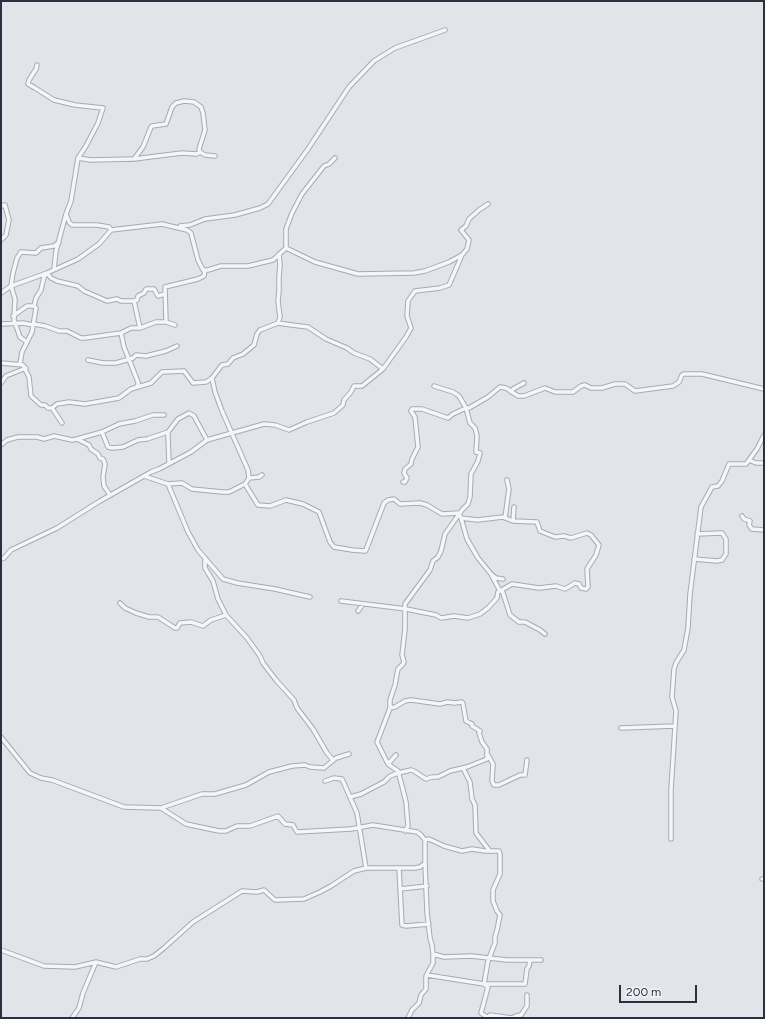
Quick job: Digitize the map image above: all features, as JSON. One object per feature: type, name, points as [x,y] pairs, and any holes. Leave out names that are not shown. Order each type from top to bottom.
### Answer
[{"type":"street","points":[[175,227],[190,225],[205,219],[235,215],[260,208],[268,204],[308,149],[349,87],[374,61],[395,48],[445,30]]},
{"type":"street","points":[[37,64],[36,69],[28,80],[28,84],[54,100],[75,105],[103,108],[98,123],[78,158],[71,201],[56,251],[54,269]]},
{"type":"street","points":[[134,159],[143,147],[151,127],[166,124],[172,107],[176,103],[184,101],[194,102],[201,107],[202,110],[205,130],[199,149],[200,152]]},
{"type":"street","points":[[78,158],[91,160],[134,159],[182,153],[196,154],[200,152],[205,155],[215,156]]},
{"type":"street","points":[[205,270],[221,266],[248,266],[273,260],[286,248],[286,229],[296,204],[306,188],[324,166],[329,164],[335,158]]},
{"type":"street","points":[[1,559],[4,558],[11,550],[56,528],[110,495],[191,452],[207,440],[231,432],[264,424],[275,425],[289,430],[334,412],[343,405],[344,400],[354,386],[362,386],[383,369],[410,330],[407,316],[408,301],[415,291],[440,288],[448,285],[462,255],[467,249],[469,240],[461,230],[466,226],[469,219],[478,210],[488,204]]},
{"type":"street","points":[[1,206],[5,205],[9,220],[6,234],[1,240]]},
{"type":"street","points":[[66,214],[69,222],[72,224],[104,226],[111,230],[158,224],[187,230],[191,233],[198,260],[203,270],[205,270]]},
{"type":"street","points":[[1,293],[11,286],[47,273],[78,259],[92,250],[111,230]]},
{"type":"street","points":[[28,342],[20,337],[14,323],[13,316],[15,299],[11,286],[17,258],[20,252],[36,253],[41,248],[54,246],[59,241]]},
{"type":"street","points":[[286,248],[315,262],[358,274],[414,273],[425,271],[449,262],[462,255]]},
{"type":"street","points":[[278,323],[280,317],[278,301],[280,291],[279,254]]},
{"type":"street","points":[[166,322],[165,287],[198,279],[204,276],[205,270]]},
{"type":"street","points":[[47,273],[51,278],[57,281],[78,286],[84,291],[107,301],[117,299],[121,301],[134,301],[137,300],[139,295],[144,293],[146,289],[154,289],[158,296],[165,294]]},
{"type":"street","points":[[20,364],[22,352],[32,335],[36,298],[41,290],[47,273]]},
{"type":"street","points":[[134,301],[140,328]]},
{"type":"street","points":[[13,316],[28,306],[34,306]]},
{"type":"street","points":[[1,324],[23,323],[45,326],[67,332],[81,338],[121,333],[131,328],[140,328],[156,322],[166,322],[175,325]]},
{"type":"street","points":[[52,408],[56,404],[70,402],[90,404],[119,398],[128,391],[151,383],[162,372],[184,371],[193,383],[206,382],[212,378],[222,366],[228,364],[233,358],[243,354],[254,345],[257,334],[260,330],[278,323],[308,327],[322,334],[326,339],[370,359],[383,369]]},
{"type":"street","points":[[121,333],[124,347],[138,382],[138,386],[135,388]]},
{"type":"street","points":[[88,360],[103,363],[116,363],[136,355],[146,356],[166,351],[177,346]]},
{"type":"street","points":[[1,363],[23,365],[26,368],[29,377],[31,396],[41,405],[52,408],[62,423]]},
{"type":"street","points":[[1,383],[6,376],[26,368]]},
{"type":"street","points":[[403,482],[405,482],[407,478],[404,473],[405,469],[411,464],[418,447],[415,417],[411,411],[412,409],[422,409],[448,418],[453,414],[478,403],[500,387],[504,387],[518,396],[524,396],[545,388],[556,392],[573,392],[585,385],[591,388],[602,388],[618,383],[627,385],[635,391],[673,386],[679,382],[684,374],[702,374],[764,388]]},
{"type":"street","points":[[144,476],[168,484],[182,483],[192,489],[222,492],[229,492],[245,484],[249,478],[248,470],[231,432],[212,378]]},
{"type":"street","points":[[511,392],[513,389],[524,383]]},
{"type":"street","points":[[405,831],[408,826],[406,802],[398,773],[388,764],[377,742],[390,708],[390,700],[396,685],[398,669],[404,662],[402,655],[406,609],[405,604],[430,570],[433,561],[438,557],[445,534],[459,513],[468,504],[471,492],[471,474],[474,472],[480,455],[480,453],[476,452],[475,450],[477,436],[475,428],[470,423],[469,414],[459,396],[453,392],[434,386]]},
{"type":"street","points":[[169,463],[167,440],[168,432],[178,419],[189,413],[194,416],[207,440]]},
{"type":"street","points":[[1,444],[7,440],[18,437],[37,437],[44,439],[54,436],[72,440],[102,432],[119,424],[136,421],[143,417],[164,415]]},
{"type":"street","points":[[102,432],[108,447],[112,448],[124,447],[138,440],[147,439],[168,432]]},
{"type":"street","points":[[671,839],[671,790],[674,762],[673,750],[676,711],[672,697],[674,669],[684,650],[688,628],[690,594],[701,507],[712,487],[715,485],[718,486],[722,481],[729,464],[746,464],[757,449],[764,435]]},
{"type":"street","points":[[77,439],[89,445],[100,458],[103,459],[105,464],[102,477],[104,486],[110,495]]},
{"type":"street","points":[[749,460],[756,463],[764,463]]},
{"type":"street","points":[[249,478],[259,477],[262,475]]},
{"type":"street","points":[[505,518],[509,489],[507,480]]},
{"type":"street","points":[[168,484],[188,532],[198,550],[223,578],[237,583],[275,589],[310,597]]},
{"type":"street","points":[[245,484],[258,506],[270,506],[286,500],[303,504],[319,512],[330,542],[334,547],[352,550],[366,550],[384,503],[388,500],[394,499],[400,504],[420,503],[427,505],[442,514],[459,513]]},
{"type":"street","points":[[513,521],[514,508]]},
{"type":"street","points":[[459,513],[467,539],[478,558],[491,574],[501,590],[510,615],[519,622],[525,622],[545,634]]},
{"type":"street","points":[[742,516],[744,519],[750,521],[749,526],[752,529],[764,530]]},
{"type":"street","points":[[341,601],[406,609],[436,615],[441,618],[454,616],[468,618],[480,614],[488,608],[497,598],[498,592],[512,584],[539,588],[556,586],[565,589],[575,583],[579,584],[581,588],[586,589],[588,587],[586,569],[596,555],[599,545],[591,535],[586,534],[571,538],[564,536],[555,537],[540,531],[537,522],[513,521],[505,518],[477,520],[461,518]]},
{"type":"street","points":[[694,559],[717,561],[722,560],[726,554],[726,539],[722,533],[697,534]]},
{"type":"street","points":[[205,558],[205,568],[213,581],[218,599],[226,615],[247,638],[260,656],[263,663],[294,700],[297,708],[333,760]]},
{"type":"street","points":[[491,574],[496,578],[503,579]]},
{"type":"street","points":[[120,603],[125,608],[136,613],[149,617],[158,617],[175,628],[177,628],[180,623],[191,622],[203,626],[211,620],[226,615]]},
{"type":"street","points":[[358,611],[363,604]]},
{"type":"street","points":[[390,708],[395,708],[405,701],[411,700],[440,704],[448,702],[462,702],[466,721],[480,731],[479,733],[482,742],[487,749],[488,755],[493,764],[492,781],[494,785],[499,785],[520,775],[525,775],[526,763],[528,760]]},
{"type":"street","points":[[621,728],[675,726]]},
{"type":"street","points":[[1,737],[30,773],[124,807],[161,808],[202,794],[215,794],[246,785],[269,772],[292,766],[305,765],[324,768],[340,756],[349,754]]},
{"type":"street","points":[[388,764],[396,755]]},
{"type":"street","points":[[350,797],[361,794],[384,782],[390,776],[398,773],[410,770],[426,779],[438,777],[447,772],[487,759],[488,755]]},
{"type":"street","points":[[463,768],[470,782],[472,799],[475,805],[476,833],[489,850]]},
{"type":"street","points":[[326,782],[334,778],[342,779],[357,813],[366,868]]},
{"type":"street","points":[[161,808],[186,824],[219,831],[226,831],[237,826],[250,826],[278,816],[285,824],[293,825],[297,832],[350,829],[373,825],[417,832],[421,835],[425,840],[429,924],[433,954],[432,963],[427,975],[426,988],[419,1003],[412,1010],[408,1018]]},
{"type":"street","points":[[425,840],[429,839],[444,846],[462,851],[472,849],[499,851],[501,860],[500,874],[493,890],[493,901],[500,915],[495,936],[495,943],[488,958],[484,984]]},
{"type":"street","points":[[1,950],[44,966],[75,967],[96,962],[116,967],[140,958],[147,959],[154,956],[193,922],[242,892],[258,892],[264,890],[275,900],[304,899],[331,886],[354,871],[366,868],[415,868],[425,863]]},
{"type":"street","points":[[399,868],[402,925],[429,924]]},
{"type":"street","points":[[400,889],[427,886]]},
{"type":"street","points":[[433,954],[507,960],[541,960]]},
{"type":"street","points":[[427,975],[484,984],[525,984],[530,960]]},
{"type":"street","points":[[72,1018],[79,1008],[96,962]]},
{"type":"street","points":[[484,984],[488,987],[481,1013],[488,1018],[490,1015],[512,1018],[521,1015],[527,1006],[527,995]]}]
